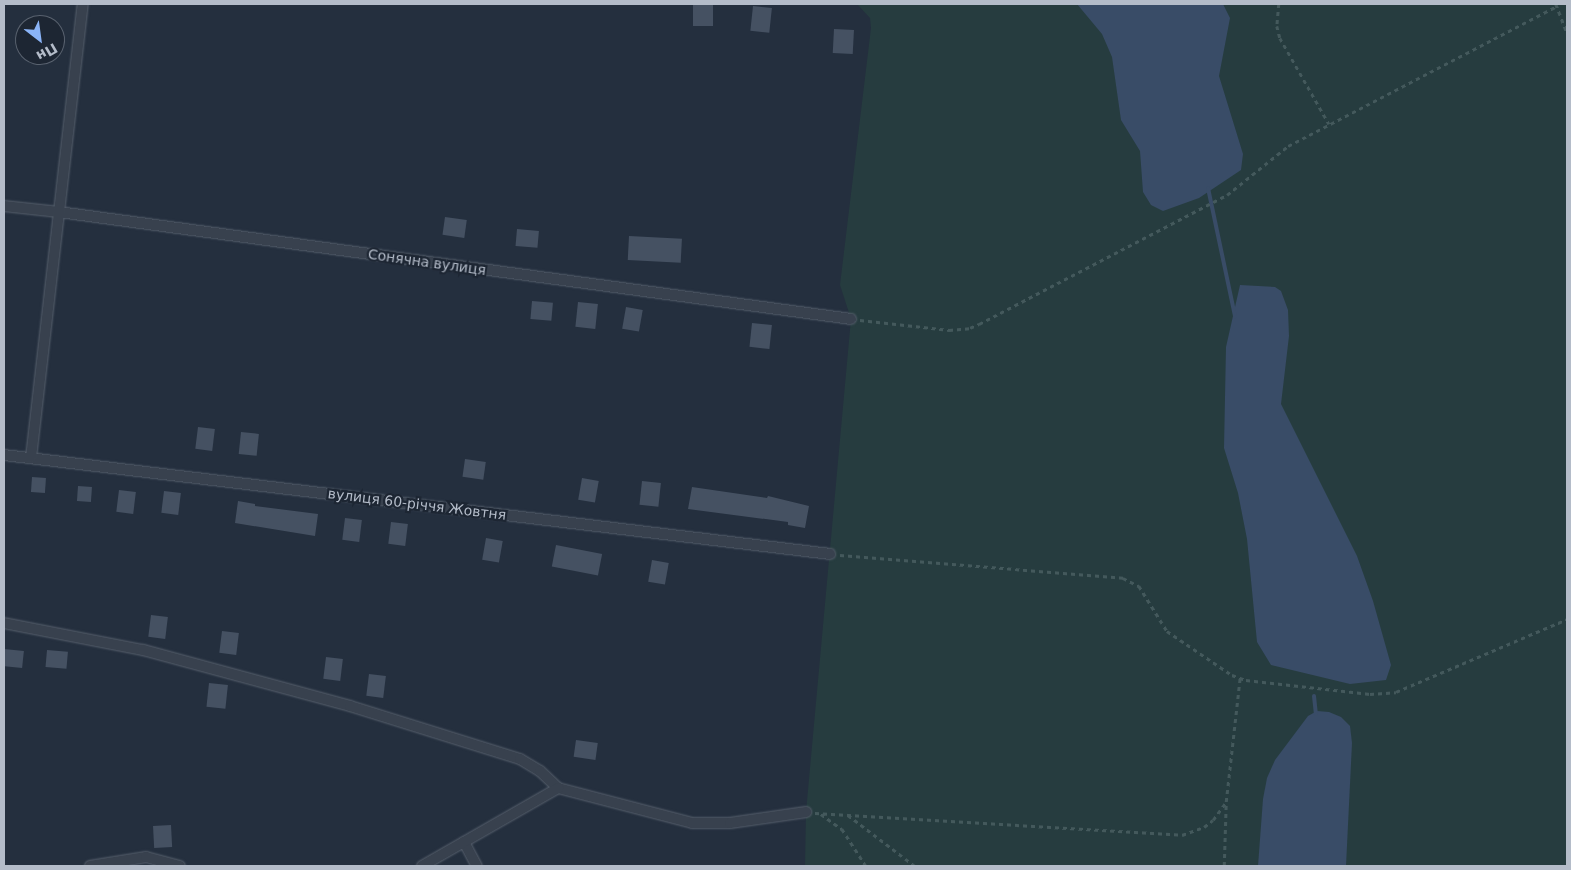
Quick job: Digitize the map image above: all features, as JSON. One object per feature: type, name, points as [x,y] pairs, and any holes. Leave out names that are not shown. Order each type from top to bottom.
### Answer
[{"type":"street","points":[[31,458],[83,4]]},
{"type":"street","name":"Сонячна вулиця","points":[[4,206],[851,319]]},
{"type":"street","name":"вулиця 60-річчя Жовтня","points":[[4,455],[830,554]]},
{"type":"street","points":[[4,623],[143,650],[350,706],[520,759],[540,771],[558,788],[705,824],[806,812]]},
{"type":"street","points":[[422,866],[558,788]]},
{"type":"street","points":[[464,842],[477,866]]},
{"type":"street","points":[[90,866],[146,857],[180,866]]},
{"type":"path","points":[[1279,4],[1277,26],[1280,38],[1329,124]]},
{"type":"path","points":[[851,319],[949,330],[970,328],[1226,195],[1278,151],[1557,5],[1567,32]]},
{"type":"path","points":[[830,554],[1123,578],[1132,581],[1144,592],[1168,631],[1232,675],[1240,678],[1383,694],[1396,692],[1567,619]]},
{"type":"path","points":[[1224,866],[1226,802],[1240,678]]},
{"type":"path","points":[[806,812],[1182,835],[1204,827],[1213,820],[1226,802]]},
{"type":"path","points":[[820,813],[842,829],[866,866]]},
{"type":"path","points":[[847,815],[915,866]]},
{"type":"green space","points":[[857,4],[1567,4],[1567,866],[805,866],[806,812],[851,319],[840,285],[871,28],[870,18]]},
{"type":"water","points":[[1077,4],[1223,4],[1230,18],[1219,76],[1243,154],[1241,170],[1199,198],[1163,211],[1151,205],[1143,192],[1140,151],[1121,120],[1112,57],[1102,34]]},
{"type":"water","points":[[1240,285],[1275,287],[1281,291],[1288,310],[1289,336],[1281,404],[1357,556],[1373,601],[1391,665],[1386,680],[1350,684],[1271,665],[1257,642],[1247,539],[1238,493],[1224,448],[1226,347]]},
{"type":"water","points":[[1317,711],[1329,712],[1341,717],[1350,726],[1352,743],[1346,866],[1258,866],[1263,799],[1267,778],[1275,760],[1308,716]]},
{"type":"building","points":[[693,4],[713,4],[713,26],[693,26]]},
{"type":"building","points":[[753,6],[772,8],[769,33],[750,31]]},
{"type":"building","points":[[834,29],[854,30],[853,54],[833,53]]},
{"type":"building","points":[[445,217],[467,220],[464,238],[442,235]]},
{"type":"building","points":[[517,229],[539,231],[537,248],[516,246]]},
{"type":"building","points":[[629,236],[682,239],[681,263],[628,260]]},
{"type":"building","points":[[532,301],[553,303],[551,321],[530,319]]},
{"type":"building","points":[[578,302],[598,304],[595,329],[575,327]]},
{"type":"building","points":[[626,307],[643,310],[639,332],[622,329]]},
{"type":"building","points":[[752,323],[772,325],[769,349],[749,347]]},
{"type":"building","points":[[198,427],[215,429],[212,451],[195,449]]},
{"type":"building","points":[[241,432],[259,434],[257,456],[239,454]]},
{"type":"building","points":[[465,459],[486,462],[483,480],[462,477]]},
{"type":"building","points":[[32,477],[46,478],[45,493],[31,492]]},
{"type":"building","points":[[582,478],[599,481],[595,503],[578,500]]},
{"type":"building","points":[[642,481],[661,483],[658,507],[639,505]]},
{"type":"building","points":[[78,486],[92,487],[91,502],[77,501]]},
{"type":"building","points":[[692,487],[767,498],[768,496],[809,506],[805,528],[788,525],[788,522],[688,509]]},
{"type":"building","points":[[119,490],[136,492],[133,514],[116,512]]},
{"type":"building","points":[[164,491],[181,493],[178,515],[161,513]]},
{"type":"building","points":[[238,501],[255,504],[255,506],[318,514],[315,536],[235,523]]},
{"type":"building","points":[[345,518],[362,520],[359,542],[342,540]]},
{"type":"building","points":[[391,522],[408,524],[405,546],[388,544]]},
{"type":"building","points":[[486,538],[503,541],[499,563],[482,560]]},
{"type":"building","points":[[556,545],[602,554],[598,576],[552,567]]},
{"type":"building","points":[[652,560],[669,563],[665,585],[648,582]]},
{"type":"building","points":[[151,615],[168,617],[165,639],[148,637]]},
{"type":"building","points":[[222,631],[239,633],[236,655],[219,653]]},
{"type":"building","points":[[4,649],[24,651],[22,668],[4,666]]},
{"type":"building","points":[[47,650],[68,652],[66,669],[46,667]]},
{"type":"building","points":[[326,657],[343,659],[340,681],[323,679]]},
{"type":"building","points":[[369,674],[386,676],[383,698],[366,696]]},
{"type":"building","points":[[209,683],[228,685],[225,709],[206,707]]},
{"type":"building","points":[[576,740],[598,743],[595,760],[574,757]]},
{"type":"building","points":[[171,825],[172,847],[154,848],[153,826]]},
{"type":"waterway","points":[[1208,188],[1235,316]]},
{"type":"waterway","points":[[1314,696],[1316,714]]}]
